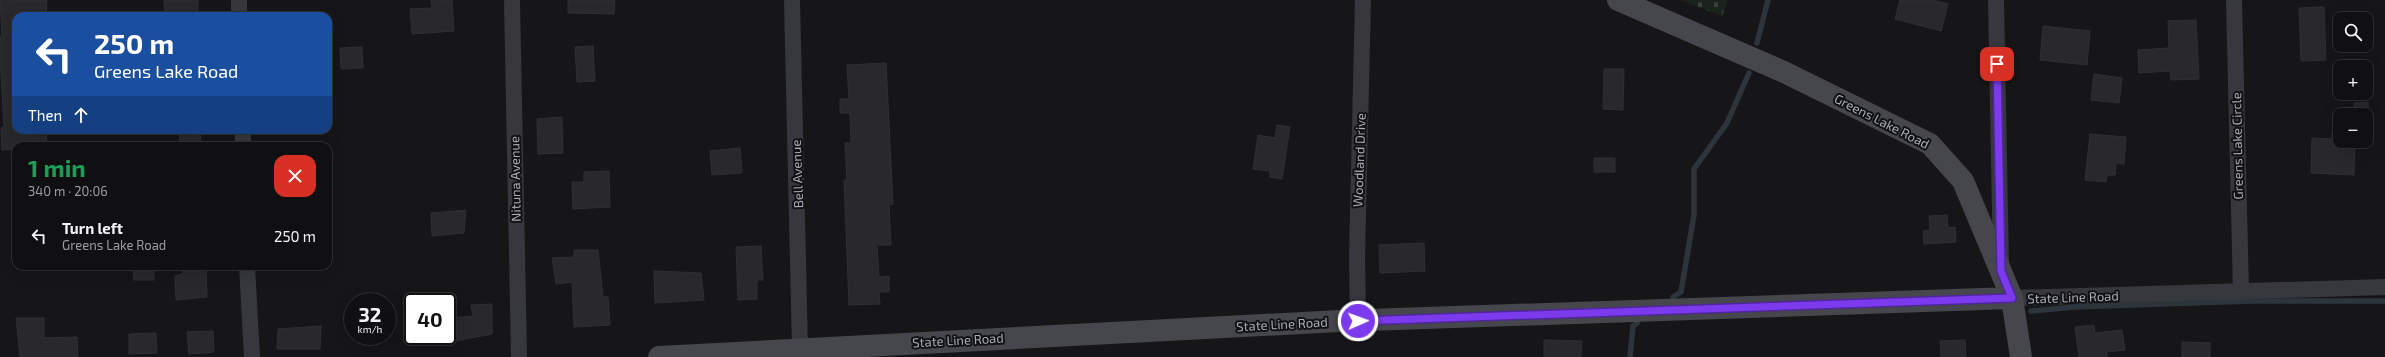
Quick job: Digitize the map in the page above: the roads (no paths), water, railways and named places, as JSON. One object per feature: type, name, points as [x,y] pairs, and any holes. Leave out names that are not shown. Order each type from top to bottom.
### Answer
[{"type":"street","points":[[239,0],[239,12]]},
{"type":"street","name":"Nituna Avenue","points":[[512,0],[520,357]]},
{"type":"street","name":"Bell Avenue","points":[[792,0],[800,349]]},
{"type":"street","name":"Woodland Drive","points":[[1358,321],[1357,256],[1363,0]]},
{"type":"street","name":"Greens Lake Road","points":[[1618,0],[1784,72],[1930,144],[1963,181],[2012,298],[2021,357]]},
{"type":"street","points":[[1996,0],[2001,271]]},
{"type":"street","name":"Greens Lake Circle","points":[[2234,0],[2241,292]]},
{"type":"street","points":[[247,270],[252,357]]},
{"type":"street","name":"State Line Road","points":[[659,357],[1358,321],[2012,298],[2385,288]]},
{"type":"waterway","points":[[1757,43],[1768,0]]},
{"type":"waterway","points":[[1673,297],[1681,292],[1694,215],[1694,169],[1727,123],[1749,73]]},
{"type":"waterway","points":[[2031,311],[2074,307],[2250,301],[2385,301]]},
{"type":"waterway","points":[[1630,357],[1633,326],[1637,323]]}]
